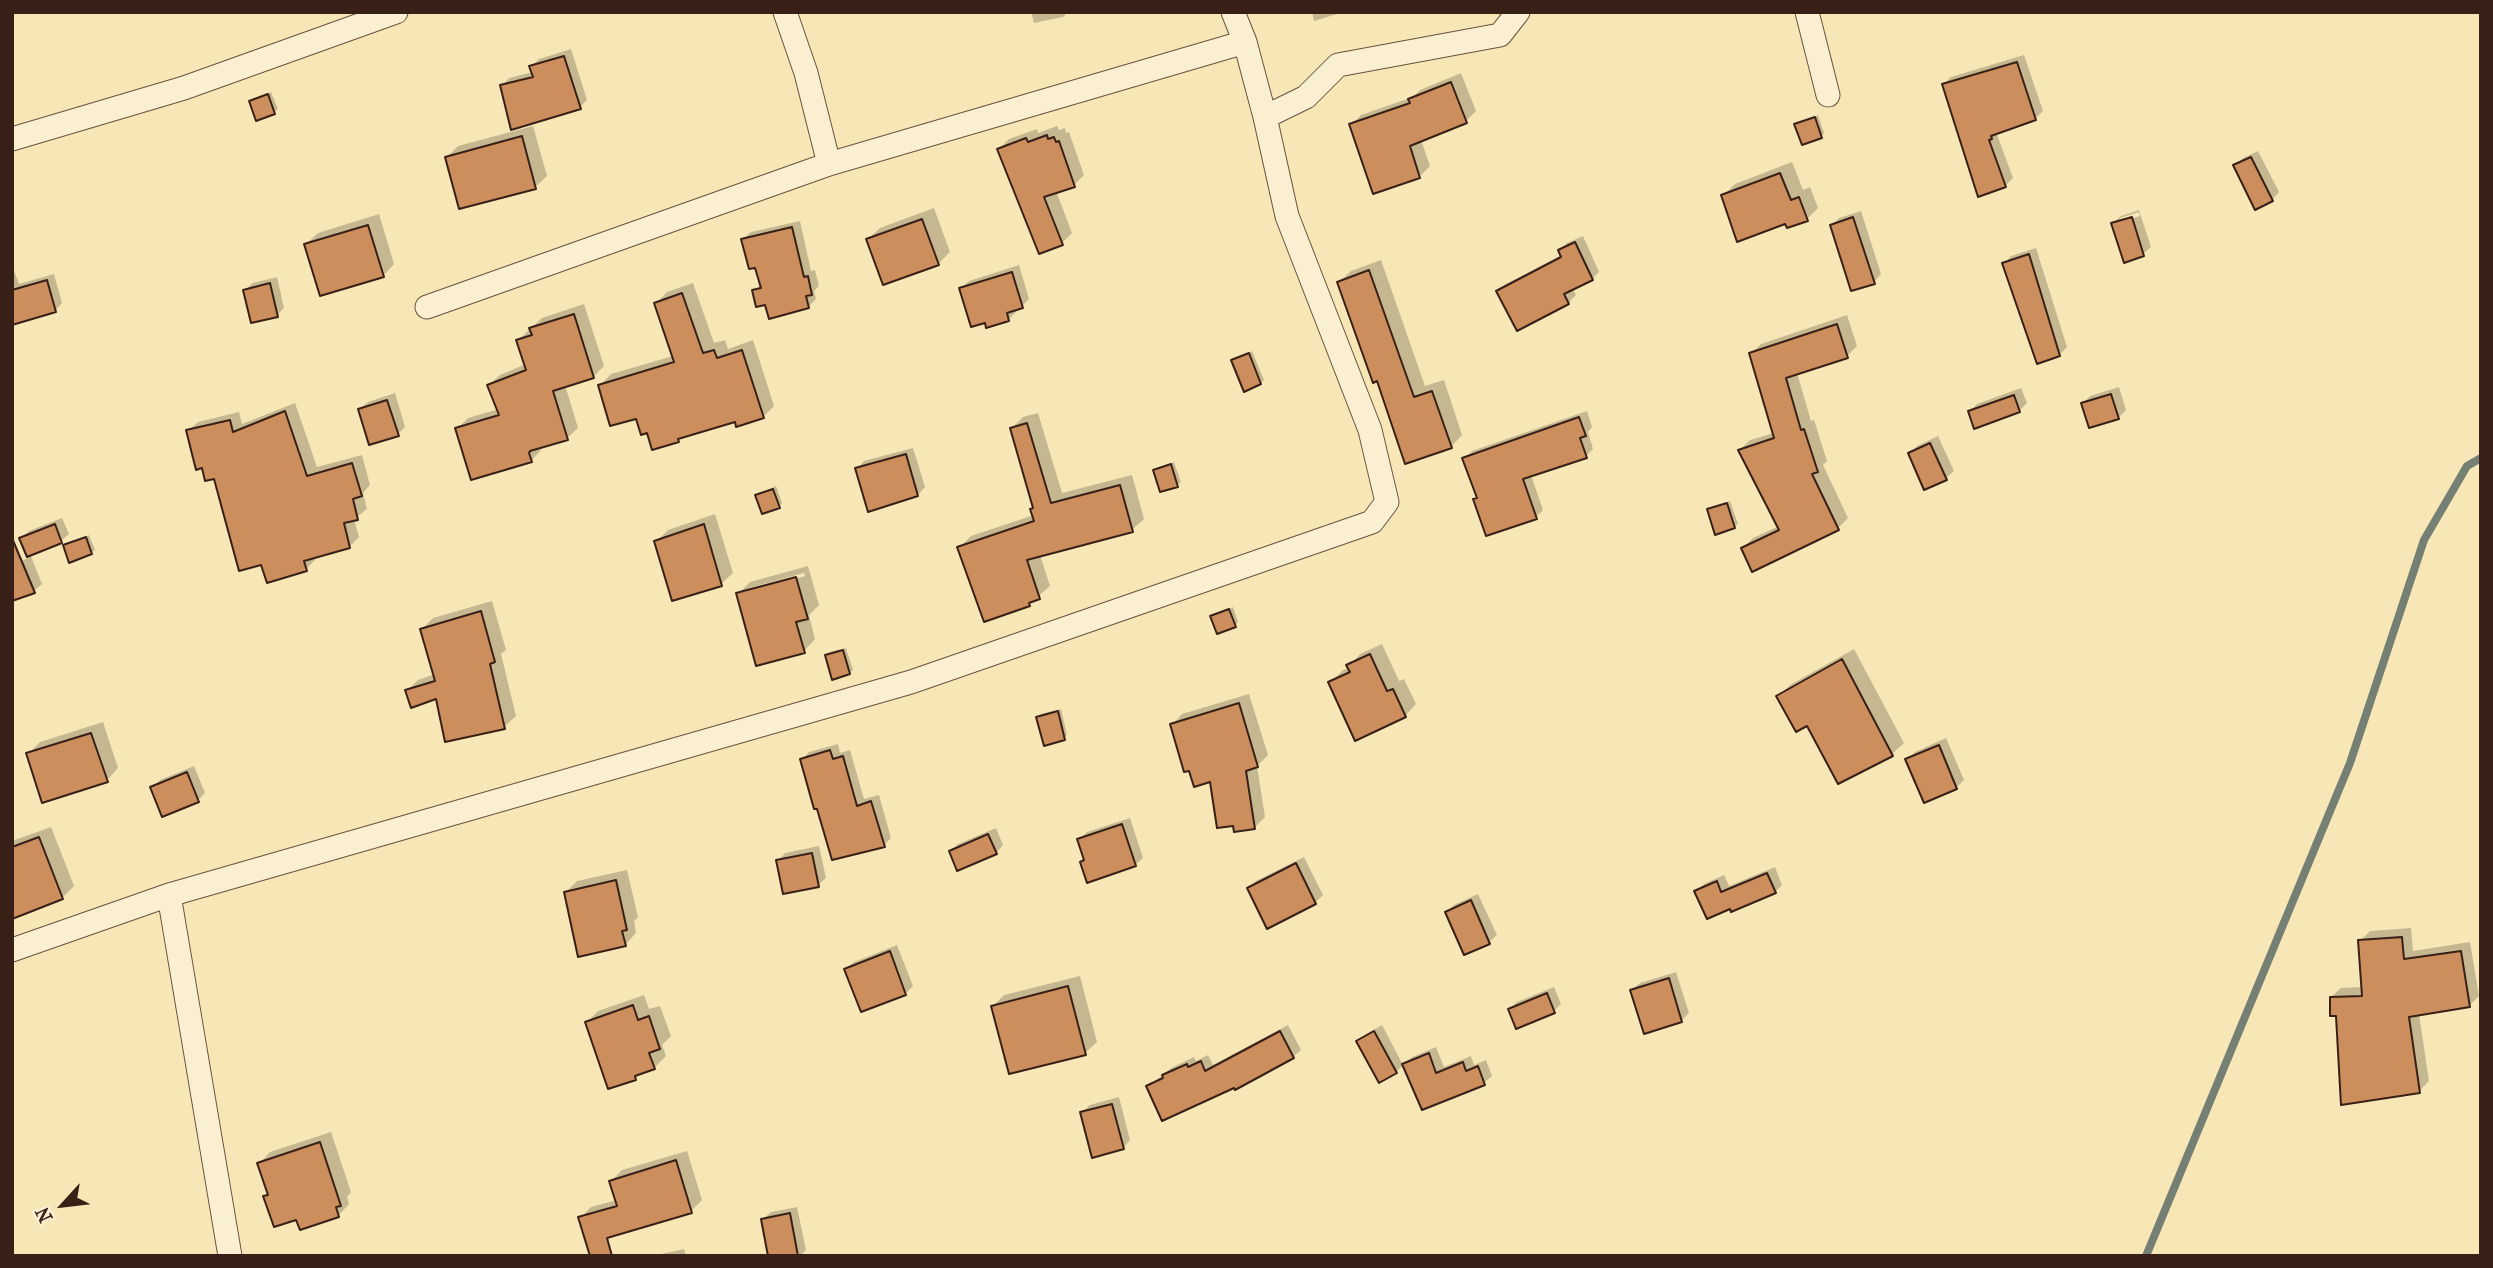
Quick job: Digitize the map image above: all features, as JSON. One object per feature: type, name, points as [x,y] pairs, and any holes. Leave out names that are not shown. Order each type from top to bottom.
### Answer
[{"type":"street","points":[[12,139],[184,88],[397,12]]},
{"type":"street","points":[[785,12],[806,73],[829,164]]},
{"type":"street","points":[[12,950],[169,895],[911,682],[1372,522],[1387,502],[1370,430],[1287,216],[1265,117],[1245,42],[1233,12]]},
{"type":"street","points":[[1265,117],[1306,97],[1338,65],[1500,35],[1518,12]]},
{"type":"street","points":[[1807,12],[1828,95]]},
{"type":"street","points":[[427,307],[829,164],[1245,42]]},
{"type":"street","points":[[169,895],[230,1256]]},
{"type":"building","points":[[564,56],[581,109],[511,130],[500,85],[533,77],[529,66]]},
{"type":"building","points":[[2017,62],[2036,120],[1991,136],[1992,139],[1989,140],[2006,187],[1978,197],[1942,84]]},
{"type":"building","points":[[1451,82],[1467,123],[1410,146],[1420,178],[1373,194],[1349,124],[1410,103],[1408,99]]},
{"type":"building","points":[[268,94],[275,114],[256,121],[249,101]]},
{"type":"building","points":[[1815,117],[1822,138],[1802,145],[1794,124]]},
{"type":"building","points":[[1047,135],[1048,139],[1054,137],[1056,142],[1059,141],[1075,187],[1044,197],[1063,245],[1039,254],[997,149],[1026,138],[1028,142]]},
{"type":"building","points":[[522,136],[536,189],[459,209],[445,157]]},
{"type":"building","points":[[2251,157],[2273,201],[2255,210],[2233,165]]},
{"type":"building","points":[[1780,173],[1791,200],[1799,197],[1808,221],[1787,228],[1785,224],[1737,242],[1721,195]]},
{"type":"building","points":[[1853,217],[1875,284],[1851,291],[1830,225]]},
{"type":"building","points":[[2132,217],[2144,256],[2124,263],[2111,223]]},
{"type":"building","points":[[922,219],[939,265],[883,285],[866,239]]},
{"type":"building","points":[[368,225],[384,277],[320,296],[304,244]]},
{"type":"building","points":[[792,227],[804,277],[808,276],[812,295],[806,296],[809,308],[769,319],[765,305],[756,307],[752,290],[761,288],[755,268],[749,269],[741,239]]},
{"type":"building","points":[[1575,242],[1593,280],[1564,294],[1569,304],[1517,331],[1496,291],[1561,257],[1558,250]]},
{"type":"building","points":[[2029,254],[2060,356],[2037,364],[2002,263]]},
{"type":"building","points":[[1369,270],[1414,397],[1432,391],[1452,448],[1405,464],[1377,381],[1373,383],[1337,282]]},
{"type":"building","points":[[1012,272],[1023,308],[1007,313],[1009,321],[986,328],[985,323],[971,327],[959,288]]},
{"type":"building","points":[[47,280],[56,312],[12,325],[12,290]]},
{"type":"building","points":[[270,283],[278,317],[251,323],[243,290]]},
{"type":"building","points":[[682,293],[703,353],[714,350],[717,358],[742,350],[764,418],[736,427],[735,422],[678,439],[679,442],[652,450],[647,433],[641,435],[636,419],[610,426],[598,385],[674,362],[654,303]]},
{"type":"building","points":[[574,314],[594,378],[553,391],[568,440],[530,451],[532,462],[471,480],[455,428],[499,415],[487,385],[526,370],[516,340],[532,335],[529,328]]},
{"type":"building","points":[[1837,324],[1848,358],[1786,378],[1801,430],[1804,429],[1818,472],[1812,474],[1839,530],[1752,572],[1741,548],[1779,530],[1738,450],[1774,438],[1749,353]]},
{"type":"building","points":[[1249,353],[1261,384],[1244,392],[1231,360]]},
{"type":"building","points":[[2111,394],[2119,419],[2089,428],[2081,403]]},
{"type":"building","points":[[2014,395],[2020,412],[1974,429],[1968,411]]},
{"type":"building","points":[[387,400],[399,436],[369,445],[358,409]]},
{"type":"building","points":[[285,411],[307,476],[352,463],[362,496],[353,499],[358,520],[344,523],[350,548],[304,561],[307,571],[267,583],[261,565],[239,571],[214,479],[205,481],[202,468],[196,470],[186,430],[230,420],[233,432]]},
{"type":"building","points":[[1579,417],[1586,436],[1580,438],[1587,458],[1523,479],[1537,519],[1486,536],[1473,499],[1477,498],[1462,458]]},
{"type":"building","points":[[1027,423],[1051,503],[1120,485],[1133,532],[1027,560],[1040,599],[1029,603],[1030,606],[984,622],[957,547],[1034,521],[1030,509],[1033,508],[1010,428]]},
{"type":"building","points":[[1930,443],[1947,480],[1924,490],[1908,453]]},
{"type":"building","points":[[906,454],[918,496],[868,512],[855,468]]},
{"type":"building","points":[[1171,464],[1178,487],[1160,492],[1153,470]]},
{"type":"building","points":[[773,489],[780,508],[762,514],[755,495]]},
{"type":"building","points":[[1727,503],[1735,528],[1715,535],[1707,509]]},
{"type":"building","points":[[55,524],[62,543],[27,557],[19,538]]},
{"type":"building","points":[[704,524],[722,586],[672,601],[654,541]]},
{"type":"building","points":[[86,537],[92,554],[69,563],[63,545]]},
{"type":"building","points":[[12,538],[35,593],[12,601]]},
{"type":"building","points":[[796,577],[808,619],[796,622],[805,653],[756,666],[736,593]]},
{"type":"building","points":[[1229,609],[1236,627],[1217,634],[1210,616]]},
{"type":"building","points":[[481,611],[495,662],[490,664],[505,729],[445,742],[436,699],[411,708],[405,690],[435,681],[420,629]]},
{"type":"building","points":[[843,650],[850,674],[832,680],[825,655]]},
{"type":"building","points":[[1370,654],[1387,691],[1393,689],[1406,717],[1355,741],[1328,682],[1350,672],[1346,665]]},
{"type":"building","points":[[1842,659],[1893,756],[1838,784],[1807,726],[1796,732],[1776,696]]},
{"type":"building","points":[[1239,703],[1258,767],[1246,771],[1255,829],[1234,832],[1233,826],[1217,828],[1210,782],[1194,787],[1189,771],[1184,772],[1170,724]]},
{"type":"building","points":[[1058,711],[1065,740],[1044,746],[1036,717]]},
{"type":"building","points":[[91,733],[108,782],[42,803],[26,753]]},
{"type":"building","points":[[1939,745],[1957,789],[1924,803],[1905,759]]},
{"type":"building","points":[[830,750],[833,759],[843,756],[857,806],[871,801],[885,847],[832,860],[800,759]]},
{"type":"building","points":[[187,772],[199,802],[162,817],[150,787]]},
{"type":"building","points":[[1122,824],[1136,866],[1087,883],[1080,862],[1084,860],[1077,839]]},
{"type":"building","points":[[988,834],[997,854],[957,871],[949,851]]},
{"type":"building","points":[[39,837],[63,899],[12,919],[12,847]]},
{"type":"building","points":[[812,853],[819,887],[783,894],[776,860]]},
{"type":"building","points":[[1296,863],[1316,904],[1267,929],[1247,888]]},
{"type":"building","points":[[1767,873],[1776,893],[1707,919],[1694,891],[1717,881],[1721,892]]},
{"type":"building","points":[[616,880],[627,930],[622,931],[626,946],[578,957],[564,892]]},
{"type":"building","points":[[1471,900],[1490,944],[1464,955],[1445,912]]},
{"type":"building","points":[[2402,937],[2404,959],[2461,951],[2470,1007],[2409,1017],[2420,1093],[2341,1105],[2336,1016],[2330,1016],[2330,997],[2362,996],[2358,940]]},
{"type":"building","points":[[890,951],[906,995],[861,1012],[844,969]]},
{"type":"building","points":[[1669,978],[1682,1022],[1644,1034],[1630,990]]},
{"type":"building","points":[[1068,986],[1086,1055],[1009,1074],[991,1006]]},
{"type":"building","points":[[1547,993],[1555,1013],[1516,1029],[1508,1009]]},
{"type":"building","points":[[633,1005],[638,1020],[649,1016],[660,1049],[649,1053],[655,1069],[635,1076],[636,1080],[608,1089],[585,1022]]},
{"type":"building","points":[[1280,1031],[1294,1058],[1235,1090],[1234,1088],[1162,1121],[1146,1086],[1163,1078],[1162,1075],[1187,1064],[1188,1067],[1201,1061],[1205,1071]]},
{"type":"building","points":[[1374,1031],[1397,1073],[1379,1083],[1356,1041]]},
{"type":"building","points":[[1429,1053],[1436,1073],[1463,1062],[1466,1071],[1478,1066],[1485,1085],[1422,1110],[1402,1064]]},
{"type":"building","points":[[1112,1104],[1124,1149],[1092,1158],[1080,1112]]},
{"type":"building","points":[[320,1142],[341,1206],[336,1207],[339,1217],[300,1230],[296,1220],[274,1227],[263,1196],[268,1195],[257,1163]]},
{"type":"building","points":[[676,1160],[692,1213],[607,1238],[612,1256],[590,1256],[578,1217],[617,1206],[609,1181]]},
{"type":"building","points":[[790,1213],[798,1256],[768,1256],[761,1219]]},
{"type":"waterway","points":[[2146,1256],[2350,763],[2424,540],[2467,466],[2481,458]]}]
